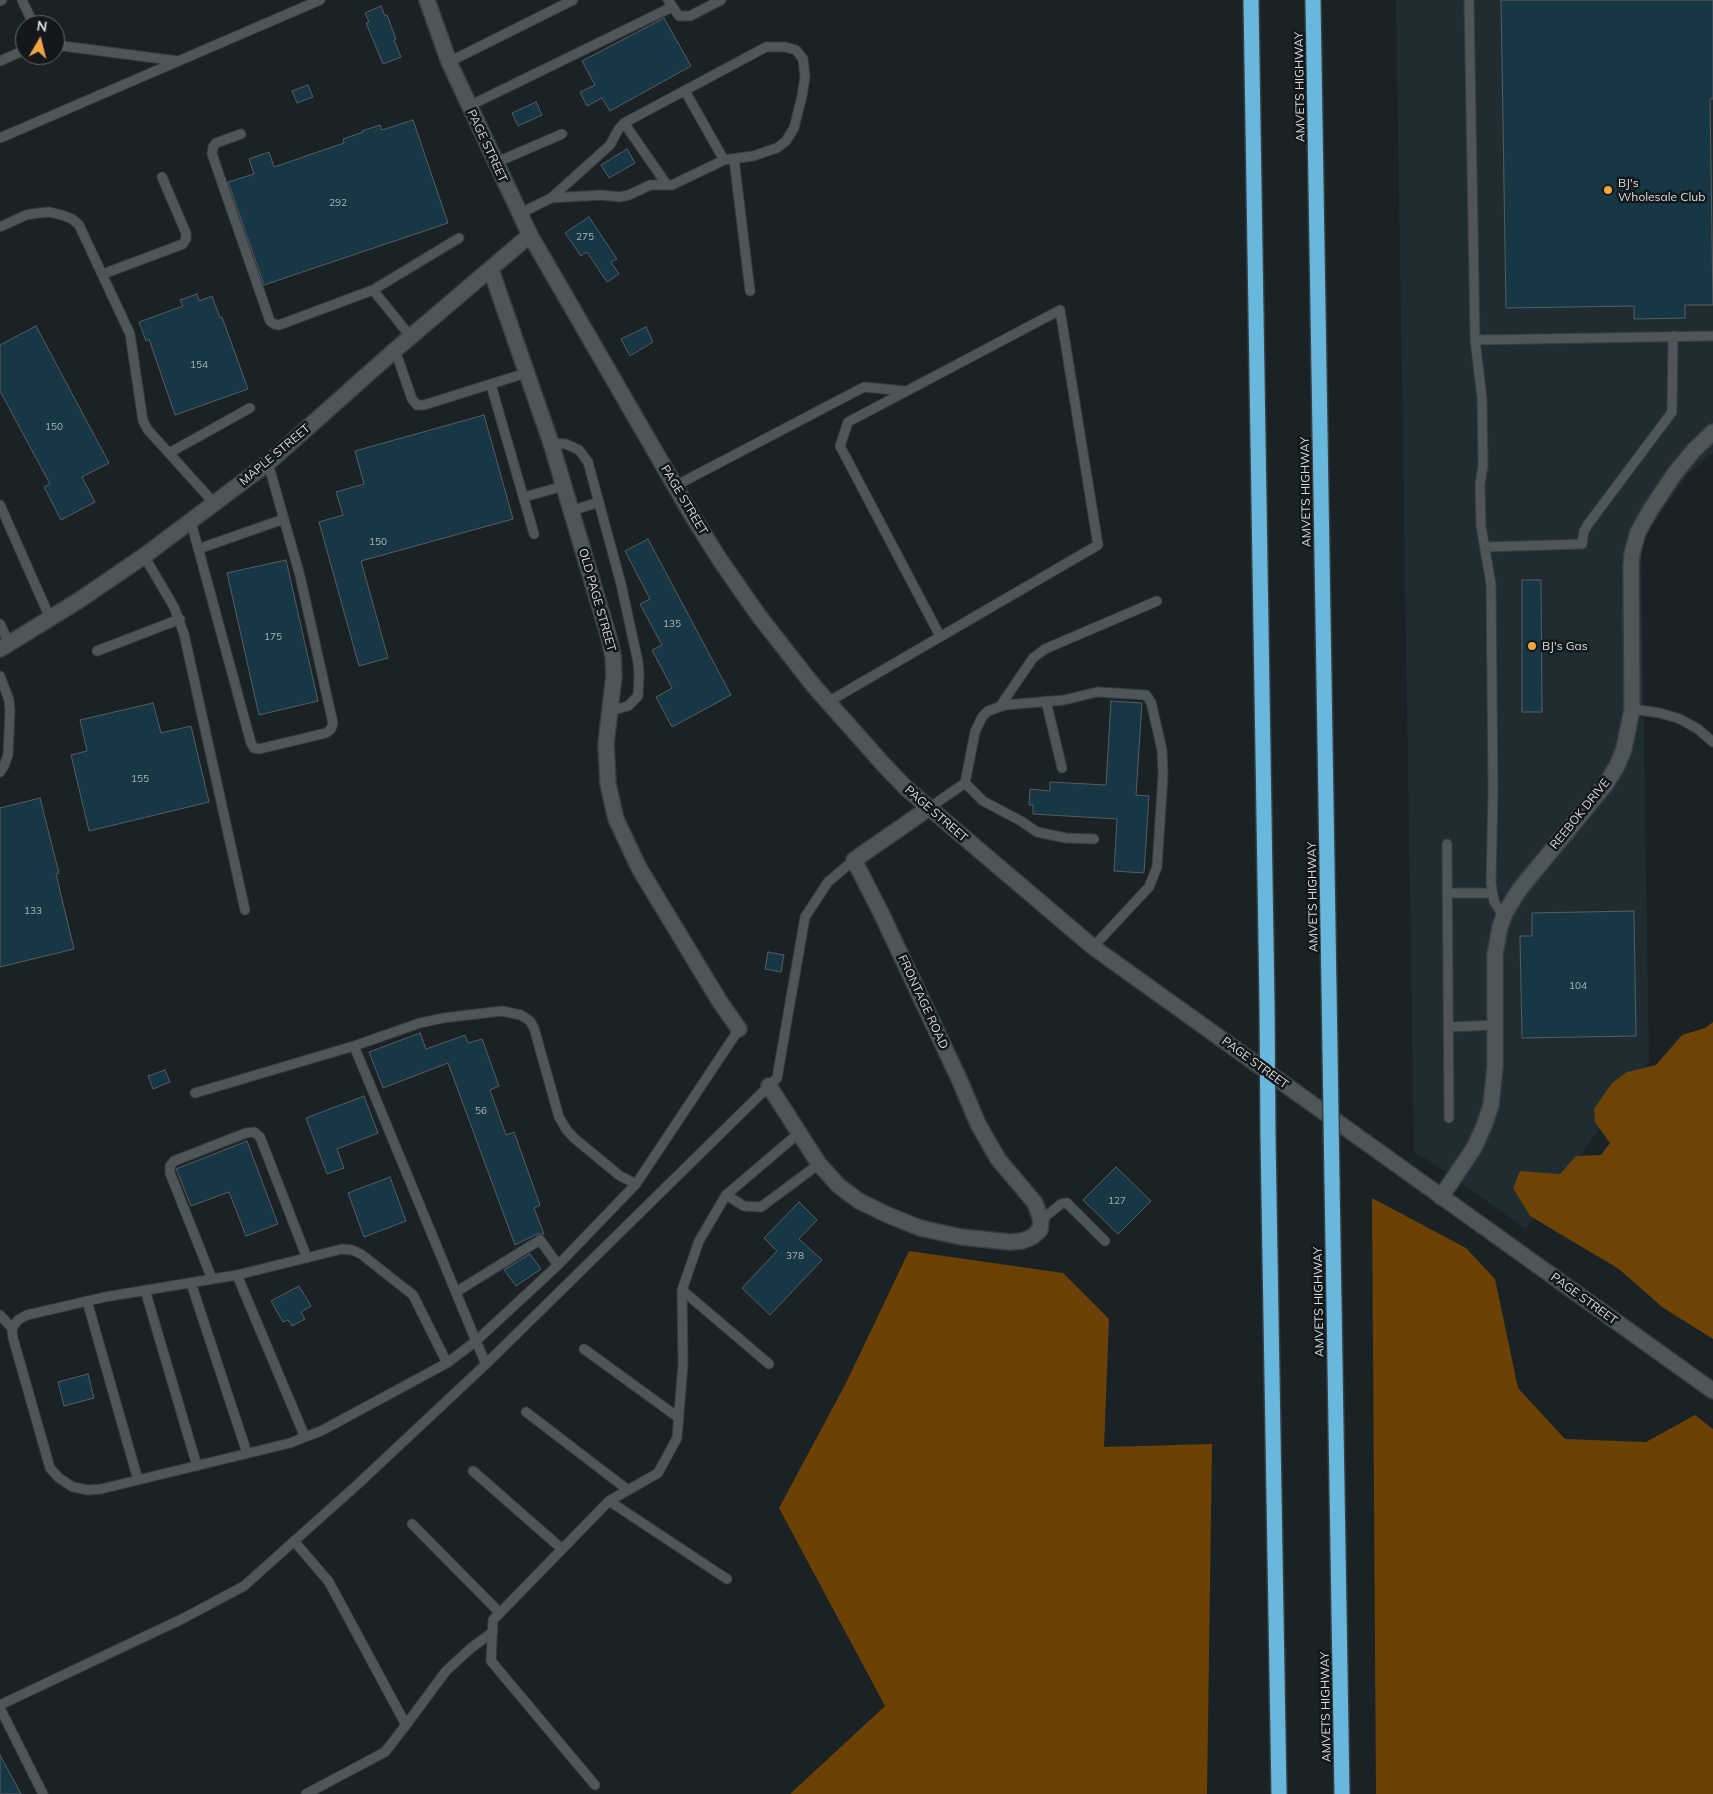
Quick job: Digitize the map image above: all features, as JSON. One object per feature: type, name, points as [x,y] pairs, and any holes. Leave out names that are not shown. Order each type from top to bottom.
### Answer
[{"type":"highway","points":[[1251,0],[1279,1794]]},
{"type":"highway","name":"AMVETS HIGHWAY","points":[[1313,0],[1342,1794]]},
{"type":"street","name":"PAGE STREET","points":[[426,0],[449,62],[530,235],[675,486],[720,560],[759,616],[828,702],[906,788],[1042,905],[1093,946],[1713,1391]]},
{"type":"street","name":"MAPLE STREET","points":[[5,646],[144,556],[268,463],[395,350],[530,235]]},
{"type":"street","name":"OLD PAGE STREET","points":[[491,270],[551,443],[609,638],[613,656],[614,676],[606,743],[608,776],[616,819],[639,868],[720,1002],[739,1029]]},
{"type":"street","name":"REEBOK DRIVE","points":[[1441,1197],[1471,1153],[1488,1116],[1494,1079],[1495,954],[1500,927],[1505,913],[1519,890],[1612,775],[1624,749],[1632,709],[1631,566],[1638,532],[1675,473],[1694,450],[1713,432]]},
{"type":"street","points":[[854,860],[929,808]]},
{"type":"street","name":"FRONTAGE ROAD","points":[[854,860],[960,1081],[978,1124],[998,1159],[1035,1204],[1041,1220]]},
{"type":"street","points":[[769,1086],[819,1164],[839,1186],[859,1201],[920,1228],[961,1237],[1010,1242],[1032,1238],[1040,1230],[1041,1220]]},
{"type":"lane","points":[[22,0],[29,15]]},
{"type":"lane","points":[[0,138],[320,0]]},
{"type":"lane","points":[[449,62],[573,0]]},
{"type":"lane","points":[[469,106],[670,4],[679,16],[690,16],[721,0]]},
{"type":"lane","points":[[1469,0],[1475,340],[1482,398],[1483,468],[1480,484],[1481,526],[1491,584],[1493,792],[1491,893],[1497,906],[1505,913]]},
{"type":"lane","points":[[65,46],[178,61]]},
{"type":"lane","points":[[519,214],[551,198],[610,145],[624,123],[766,47],[785,47],[796,50],[803,59],[805,76],[794,128],[786,141],[777,148],[724,160],[672,185],[650,185],[629,195],[619,197],[601,194],[551,198]]},
{"type":"lane","points":[[0,61],[15,54]]},
{"type":"lane","points":[[685,91],[724,160]]},
{"type":"lane","points":[[624,123],[667,185]]},
{"type":"lane","points":[[241,134],[216,143],[212,154],[270,321],[274,324],[279,324],[373,290],[459,238]]},
{"type":"lane","points":[[495,163],[562,134]]},
{"type":"lane","points":[[734,159],[750,292]]},
{"type":"lane","points":[[103,274],[183,244],[186,239],[186,233],[162,177]]},
{"type":"lane","points":[[0,227],[26,214],[49,212],[72,219],[79,225],[130,334],[143,421],[148,430],[215,504]]},
{"type":"lane","points":[[373,290],[410,337]]},
{"type":"lane","points":[[828,702],[1098,545],[1060,310],[848,422],[840,446],[940,636]]},
{"type":"lane","points":[[1485,547],[1582,544],[1584,531],[1589,523],[1672,412],[1673,336]]},
{"type":"lane","points":[[1475,340],[1713,336]]},
{"type":"lane","points":[[395,350],[412,399],[416,405],[424,405],[526,373]]},
{"type":"lane","points":[[491,385],[534,534]]},
{"type":"lane","points":[[675,486],[864,387],[906,391]]},
{"type":"lane","points":[[168,453],[250,408]]},
{"type":"lane","points":[[551,443],[566,444],[579,450],[588,462],[621,584],[639,676],[638,696],[628,706],[610,710]]},
{"type":"lane","points":[[191,522],[250,743],[254,748],[259,749],[326,733],[331,729],[332,723],[300,576],[268,463]]},
{"type":"lane","points":[[524,498],[564,486]]},
{"type":"lane","points":[[571,511],[599,502]]},
{"type":"lane","points":[[0,505],[50,618]]},
{"type":"lane","points":[[198,549],[284,519]]},
{"type":"lane","points":[[144,556],[180,619],[245,910]]},
{"type":"lane","points":[[1001,706],[1034,658],[1045,649],[1157,600]]},
{"type":"lane","points":[[97,651],[180,619]]},
{"type":"lane","points":[[0,624],[5,646]]},
{"type":"lane","points":[[0,676],[7,694],[10,711],[8,755],[0,772]]},
{"type":"lane","points":[[929,808],[965,783],[975,732],[988,711],[1001,706],[1064,700],[1097,692],[1146,695],[1151,702],[1162,750],[1163,774],[1157,867],[1149,886],[1093,946]]},
{"type":"lane","points":[[1046,701],[1062,768]]},
{"type":"lane","points":[[1632,709],[1660,713],[1680,719],[1698,729],[1713,742]]},
{"type":"lane","points":[[965,783],[983,801],[1021,821],[1037,832],[1066,838],[1094,840]]},
{"type":"lane","points":[[1447,844],[1449,1118]]},
{"type":"lane","points":[[43,1794],[0,1706],[184,1618],[244,1586],[358,1484],[486,1364],[769,1086],[777,1078],[805,917],[828,882],[854,860]]},
{"type":"lane","points":[[1447,893],[1491,893]]},
{"type":"lane","points":[[195,1093],[354,1046],[420,1023],[443,1018],[502,1011],[521,1015],[530,1021],[534,1028],[559,1117],[566,1129],[574,1138],[620,1176],[636,1184]]},
{"type":"lane","points":[[1448,1027],[1494,1025]]},
{"type":"lane","points":[[0,1315],[12,1328],[13,1338],[50,1468],[59,1478],[72,1487],[88,1490],[101,1489],[290,1443],[321,1431],[447,1363],[476,1341],[558,1265],[636,1184],[739,1029]]},
{"type":"lane","points":[[354,1046],[486,1364]]},
{"type":"lane","points":[[212,1279],[170,1173],[170,1166],[174,1161],[246,1133],[254,1132],[260,1138],[307,1258]]},
{"type":"lane","points":[[595,1785],[491,1661],[493,1620],[608,1501],[658,1473],[677,1438],[683,1364],[682,1290],[698,1240],[726,1195],[798,1133]]},
{"type":"lane","points":[[726,1195],[744,1206],[761,1207],[819,1164]]},
{"type":"lane","points":[[1041,1220],[1061,1204],[1067,1202],[1105,1241]]},
{"type":"lane","points":[[456,1292],[540,1240],[558,1265]]},
{"type":"lane","points":[[12,1328],[18,1320],[27,1315],[145,1290],[237,1275],[342,1249],[362,1254],[413,1294],[447,1363]]},
{"type":"lane","points":[[237,1275],[305,1437]]},
{"type":"lane","points":[[191,1283],[247,1454]]},
{"type":"lane","points":[[145,1290],[197,1466]]},
{"type":"lane","points":[[682,1290],[769,1364]]},
{"type":"lane","points":[[86,1302],[138,1480]]},
{"type":"lane","points":[[584,1349],[679,1418]]},
{"type":"lane","points":[[526,1412],[628,1490]]},
{"type":"lane","points":[[473,1471],[562,1549]]},
{"type":"lane","points":[[608,1501],[727,1579]]},
{"type":"lane","points":[[412,1524],[500,1613]]},
{"type":"lane","points":[[294,1541],[329,1582],[406,1725]]},
{"type":"lane","points":[[306,1794],[385,1752],[446,1671],[492,1632]]},
{"type":"shaded area","points":[[1396,0],[1713,0],[1713,453],[1689,473],[1641,540],[1649,1061],[1526,1229],[1424,1157],[1414,1153]]},
{"type":"shaded area","points":[[1713,1022],[1713,1339],[1662,1307],[1619,1269],[1530,1216],[1513,1188],[1520,1171],[1560,1174],[1576,1156],[1601,1155],[1610,1143],[1595,1122],[1594,1109],[1612,1083],[1627,1072],[1656,1065],[1682,1035],[1705,1028]]},
{"type":"shaded area","points":[[1372,1198],[1466,1248],[1495,1279],[1518,1388],[1565,1439],[1646,1442],[1695,1415],[1713,1429],[1713,1794],[1376,1794]]},
{"type":"shaded area","points":[[909,1251],[1063,1273],[1109,1319],[1104,1447],[1212,1444],[1207,1794],[790,1794],[885,1706],[779,1508],[846,1383]]},
{"type":"building","name":"BJ's Wholesale Club","points":[[1501,0],[1713,0],[1713,99],[1710,99],[1713,305],[1685,305],[1685,318],[1634,319],[1634,306],[1506,308]]},
{"type":"building","points":[[381,6],[385,16],[387,15],[401,57],[383,64],[366,23],[369,22],[365,13]]},
{"type":"building","points":[[664,18],[691,66],[610,111],[602,98],[587,106],[580,92],[595,85],[582,61]]},
{"type":"building","points":[[308,85],[313,97],[297,103],[292,91]]},
{"type":"building","points":[[536,102],[542,115],[518,126],[512,113]]},
{"type":"building","points":[[413,120],[448,223],[264,285],[228,182],[254,174],[249,159],[269,152],[274,167],[344,143],[343,139],[362,131],[380,125],[382,130]]},
{"type":"building","points":[[627,149],[635,163],[609,178],[601,165]]},
{"type":"building","points":[[589,217],[617,259],[611,262],[619,274],[607,282],[587,252],[581,256],[565,233]]},
{"type":"building","points":[[197,294],[199,301],[212,296],[220,318],[222,317],[248,389],[175,415],[149,339],[146,341],[139,322],[183,306],[180,300]]},
{"type":"building","points":[[36,326],[109,463],[82,477],[95,502],[61,520],[44,487],[50,484],[0,391],[0,345]]},
{"type":"building","points":[[646,327],[653,342],[630,356],[621,339]]},
{"type":"building","points":[[484,415],[513,519],[361,561],[388,658],[359,666],[319,522],[343,515],[336,492],[364,484],[355,451]]},
{"type":"building","points":[[648,539],[731,695],[672,727],[656,697],[672,688],[652,650],[662,645],[640,604],[650,599],[625,551]]},
{"type":"building","points":[[286,560],[318,701],[259,715],[227,573]]},
{"type":"building","name":"BJ's Gas","points":[[1522,580],[1541,580],[1542,712],[1522,712]]},
{"type":"building","points":[[1111,701],[1142,703],[1136,795],[1149,796],[1144,873],[1114,871],[1117,819],[1033,814],[1033,805],[1029,805],[1030,789],[1050,791],[1050,782],[1106,785]]},
{"type":"building","points":[[153,703],[161,733],[191,726],[209,802],[89,831],[71,755],[87,751],[80,720]]},
{"type":"building","points":[[40,798],[59,873],[56,874],[74,949],[0,967],[0,808]]},
{"type":"building","points":[[1634,911],[1636,1036],[1522,1038],[1520,936],[1532,936],[1532,913]]},
{"type":"building","points":[[768,952],[784,955],[781,972],[765,969]]},
{"type":"building","points":[[420,1033],[426,1049],[465,1035],[468,1043],[482,1039],[499,1086],[490,1090],[506,1135],[514,1132],[540,1205],[534,1208],[544,1234],[537,1234],[515,1245],[448,1063],[383,1088],[369,1052]]},
{"type":"building","points":[[165,1070],[170,1082],[153,1089],[148,1076]]},
{"type":"building","points":[[364,1096],[378,1133],[337,1149],[344,1168],[327,1174],[306,1118]]},
{"type":"building","points":[[247,1141],[278,1224],[246,1236],[229,1192],[191,1206],[176,1169]]},
{"type":"building","points":[[1116,1167],[1151,1201],[1118,1234],[1083,1200]]},
{"type":"building","points":[[390,1177],[406,1221],[364,1237],[348,1193]]},
{"type":"building","points":[[799,1202],[817,1220],[799,1239],[822,1260],[770,1315],[742,1288],[777,1251],[764,1238]]},
{"type":"building","points":[[530,1254],[541,1269],[516,1286],[504,1270]]},
{"type":"building","points":[[299,1286],[311,1306],[301,1312],[305,1319],[292,1326],[288,1320],[283,1322],[271,1301]]},
{"type":"building","points":[[88,1374],[94,1398],[64,1406],[58,1382]]},
{"type":"building","points":[[0,1755],[21,1794],[0,1794]]},
{"type":"place","name":"BJ's Wholesale Club","points":[[1608,190]]},
{"type":"place","name":"BJ's Gas","points":[[1532,646]]}]
